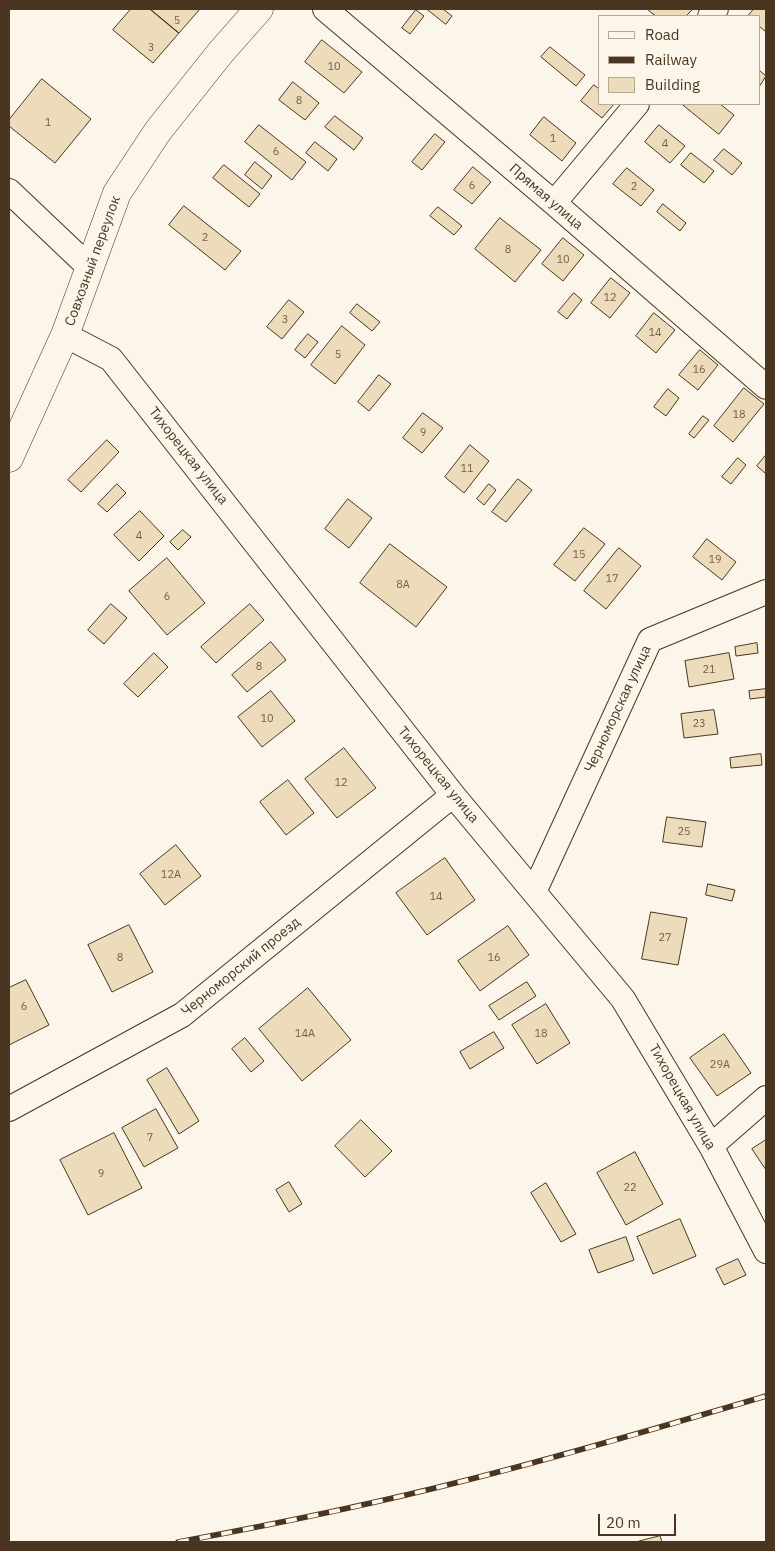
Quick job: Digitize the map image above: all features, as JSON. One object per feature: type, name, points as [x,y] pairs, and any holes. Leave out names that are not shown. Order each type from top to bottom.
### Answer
[{"type":"street","name":"Совхозный переулок","points":[[9,458],[65,335],[117,193],[158,131],[221,52],[259,9]]},
{"type":"street","name":"Прямая улица","points":[[325,9],[554,203],[766,387]]},
{"type":"street","points":[[554,203],[636,105]]},
{"type":"street","points":[[9,191],[89,266]]},
{"type":"street","name":"Тихорецкая улица","points":[[65,335],[111,359],[453,795],[624,999],[711,1146],[766,1251]]},
{"type":"street","name":"Черноморская улица","points":[[534,892],[650,640],[766,592]]},
{"type":"street","name":"Черноморский проезд","points":[[9,1109],[182,1015],[453,795]]},
{"type":"street","points":[[711,1146],[766,1098]]},
{"type":"building","points":[[131,9],[150,9],[179,33],[153,63],[113,30]]},
{"type":"building","points":[[150,9],[200,9],[179,33]]},
{"type":"building","points":[[427,9],[443,9],[452,16],[446,24]]},
{"type":"building","points":[[650,9],[692,10],[687,15],[655,15],[649,11]]},
{"type":"building","points":[[754,9],[766,9],[766,32],[760,27],[760,15],[749,15]]},
{"type":"building","points":[[416,10],[424,16],[410,34],[402,28]]},
{"type":"building","points":[[322,40],[362,72],[344,93],[305,62]]},
{"type":"building","points":[[550,47],[585,75],[576,86],[541,57]]},
{"type":"building","points":[[760,71],[766,76],[760,85]]},
{"type":"building","points":[[42,79],[91,119],[55,163],[9,126],[9,120]]},
{"type":"building","points":[[293,82],[319,103],[305,120],[279,100]]},
{"type":"building","points":[[594,85],[598,88],[598,105],[613,105],[602,118],[581,101]]},
{"type":"building","points":[[683,105],[721,105],[734,115],[719,134]]},
{"type":"building","points":[[335,116],[363,138],[354,150],[325,127]]},
{"type":"building","points":[[544,117],[576,143],[562,161],[530,135]]},
{"type":"building","points":[[259,125],[306,162],[292,180],[245,142]]},
{"type":"building","points":[[659,125],[685,146],[670,163],[645,142]]},
{"type":"building","points":[[435,134],[445,142],[422,170],[412,162]]},
{"type":"building","points":[[315,142],[337,159],[328,171],[306,153]]},
{"type":"building","points":[[724,149],[742,163],[732,175],[714,160]]},
{"type":"building","points":[[691,153],[714,171],[704,183],[681,165]]},
{"type":"building","points":[[255,162],[272,176],[262,189],[245,175]]},
{"type":"building","points":[[224,165],[260,194],[249,207],[213,178]]},
{"type":"building","points":[[473,167],[491,182],[472,204],[454,190]]},
{"type":"building","points":[[627,168],[654,190],[641,206],[613,184]]},
{"type":"building","points":[[663,204],[686,223],[680,231],[657,212]]},
{"type":"building","points":[[184,206],[241,251],[225,270],[169,225]]},
{"type":"building","points":[[438,207],[462,226],[454,235],[430,216]]},
{"type":"building","points":[[500,218],[541,250],[515,282],[475,249]]},
{"type":"building","points":[[563,238],[584,255],[563,281],[542,264]]},
{"type":"building","points":[[611,278],[630,293],[610,318],[591,303]]},
{"type":"building","points":[[574,293],[582,300],[567,319],[558,312]]},
{"type":"building","points":[[289,300],[304,312],[282,339],[267,327]]},
{"type":"building","points":[[357,304],[380,322],[372,331],[350,313]]},
{"type":"building","points":[[654,313],[675,330],[656,353],[636,336]]},
{"type":"building","points":[[342,326],[365,345],[335,384],[311,365]]},
{"type":"building","points":[[308,334],[318,342],[305,358],[295,350]]},
{"type":"building","points":[[700,350],[718,365],[698,390],[679,375]]},
{"type":"building","points":[[379,375],[391,384],[369,411],[358,402]]},
{"type":"building","points":[[744,388],[764,404],[733,442],[714,426]]},
{"type":"building","points":[[668,389],[679,398],[666,416],[654,407]]},
{"type":"building","points":[[423,413],[443,428],[422,453],[403,438]]},
{"type":"building","points":[[703,416],[709,420],[694,438],[689,434]]},
{"type":"building","points":[[107,440],[119,452],[81,492],[68,480]]},
{"type":"building","points":[[470,445],[489,461],[464,493],[445,477]]},
{"type":"building","points":[[766,455],[766,474],[757,466]]},
{"type":"building","points":[[738,458],[746,465],[731,484],[722,477]]},
{"type":"building","points":[[518,479],[532,490],[506,522],[492,512]]},
{"type":"building","points":[[117,484],[126,493],[107,512],[98,504]]},
{"type":"building","points":[[489,484],[496,490],[484,505],[477,499]]},
{"type":"building","points":[[348,499],[372,518],[349,548],[325,529]]},
{"type":"building","points":[[140,511],[164,536],[139,561],[114,535]]},
{"type":"building","points":[[584,528],[605,544],[575,581],[554,565]]},
{"type":"building","points":[[183,530],[191,537],[178,550],[170,542]]},
{"type":"building","points":[[707,539],[736,562],[722,580],[693,557]]},
{"type":"building","points":[[390,544],[447,587],[416,627],[360,583]]},
{"type":"building","points":[[619,548],[641,566],[606,609],[584,591]]},
{"type":"building","points":[[167,558],[205,603],[167,635],[129,591]]},
{"type":"building","points":[[111,604],[127,618],[104,644],[88,630]]},
{"type":"building","points":[[250,604],[264,620],[216,663],[201,647]]},
{"type":"building","points":[[271,642],[286,660],[247,692],[232,675]]},
{"type":"building","points":[[757,643],[758,653],[736,656],[735,647]]},
{"type":"building","points":[[154,653],[168,667],[138,697],[124,684]]},
{"type":"building","points":[[729,653],[734,679],[689,687],[685,661]]},
{"type":"building","points":[[766,689],[766,697],[750,699],[749,691]]},
{"type":"building","points":[[271,691],[295,721],[262,747],[238,717]]},
{"type":"building","points":[[714,710],[718,734],[684,738],[681,714]]},
{"type":"building","points":[[344,748],[376,788],[337,818],[305,779]]},
{"type":"building","points":[[761,754],[762,765],[731,768],[730,758]]},
{"type":"building","points":[[288,780],[314,813],[286,835],[260,802]]},
{"type":"building","points":[[667,817],[706,822],[702,847],[663,842]]},
{"type":"building","points":[[176,845],[201,876],[165,905],[140,874]]},
{"type":"building","points":[[445,858],[475,900],[427,935],[396,893]]},
{"type":"building","points":[[708,884],[735,890],[732,901],[706,895]]},
{"type":"building","points":[[651,912],[687,918],[678,965],[642,959]]},
{"type":"building","points":[[129,925],[153,972],[112,992],[88,945]]},
{"type":"building","points":[[508,926],[529,955],[480,991],[458,961]]},
{"type":"building","points":[[26,980],[49,1025],[9,1045],[9,988]]},
{"type":"building","points":[[527,982],[536,996],[499,1020],[489,1006]]},
{"type":"building","points":[[308,988],[351,1040],[302,1081],[259,1029]]},
{"type":"building","points":[[546,1004],[570,1043],[537,1064],[512,1025]]},
{"type":"building","points":[[494,1032],[504,1048],[470,1069],[460,1052]]},
{"type":"building","points":[[724,1034],[751,1073],[717,1096],[690,1058]]},
{"type":"building","points":[[245,1038],[264,1061],[251,1072],[232,1049]]},
{"type":"building","points":[[167,1068],[199,1121],[179,1134],[147,1080]]},
{"type":"building","points":[[156,1109],[178,1148],[144,1167],[122,1128]]},
{"type":"building","points":[[361,1120],[392,1151],[365,1177],[335,1146]]},
{"type":"building","points":[[114,1133],[142,1188],[88,1215],[60,1160]]},
{"type":"building","points":[[766,1140],[766,1170],[752,1149]]},
{"type":"building","points":[[635,1152],[663,1204],[626,1225],[597,1173]]},
{"type":"building","points":[[289,1182],[302,1204],[289,1212],[276,1190]]},
{"type":"building","points":[[546,1183],[576,1234],[561,1242],[531,1193]]},
{"type":"building","points":[[680,1219],[696,1256],[653,1274],[637,1237]]},
{"type":"building","points":[[626,1237],[634,1260],[598,1273],[589,1250]]},
{"type":"building","points":[[738,1259],[746,1275],[724,1285],[716,1269]]},
{"type":"building","points":[[660,1536],[662,1542],[636,1542]]},
{"type":"railway","points":[[178,1542],[325,1513],[435,1488],[582,1449],[766,1396]]}]
